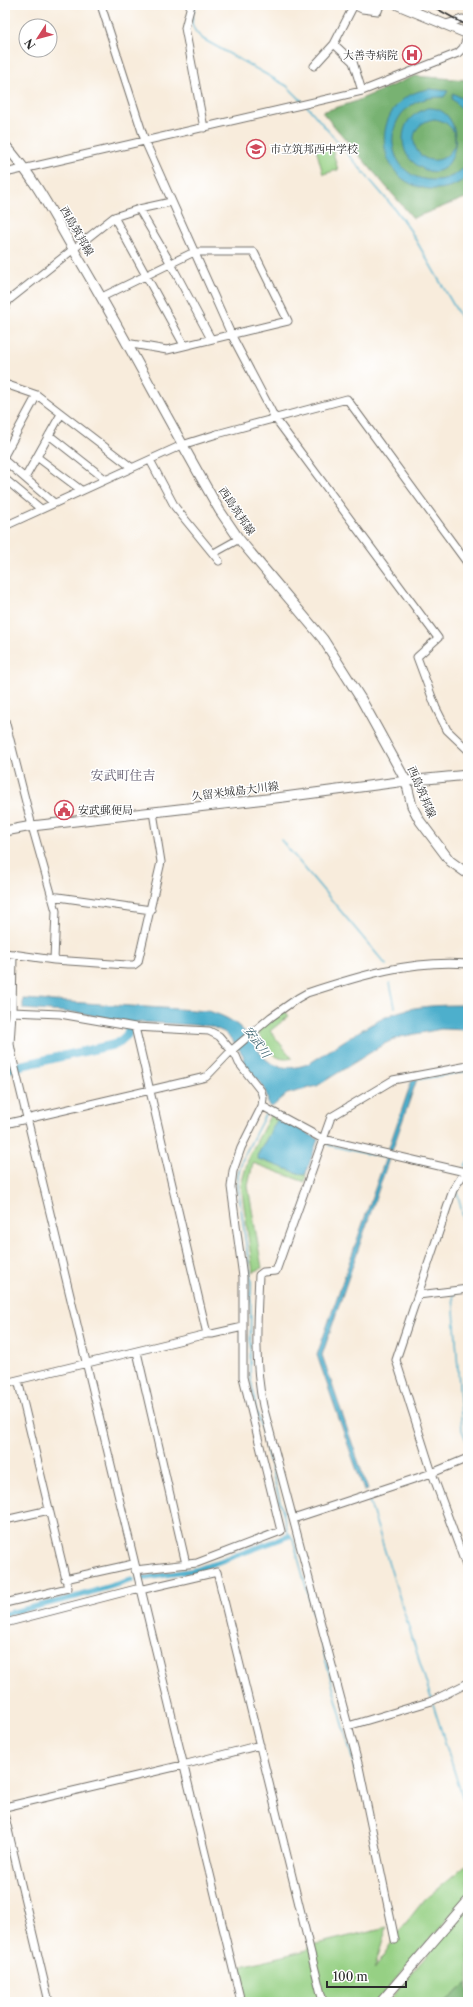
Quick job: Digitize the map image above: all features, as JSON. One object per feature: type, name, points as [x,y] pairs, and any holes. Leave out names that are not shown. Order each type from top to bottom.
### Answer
[{"type":"main road","points":[[398,5],[468,35]]},
{"type":"main road","name":"西島筑邦線","points":[[5,145],[26,169],[102,297],[126,344],[220,511],[239,539],[297,606],[323,639],[361,699],[406,780],[412,806],[420,821],[450,861],[468,874]]},
{"type":"main road","name":"久留米城島大川線","points":[[5,831],[32,826],[284,797],[467,773]]},
{"type":"main road","points":[[381,2002],[468,1900]]},
{"type":"street","points":[[101,5],[145,141],[231,334],[275,418],[438,638],[417,657],[436,708],[447,730],[468,750]]},
{"type":"street","points":[[191,5],[186,28],[204,128]]},
{"type":"street","points":[[314,66],[334,44],[354,5],[362,10],[378,11],[380,5]]},
{"type":"street","points":[[443,25],[462,19],[468,20]]},
{"type":"street","points":[[5,173],[204,128],[362,90],[458,53],[463,48],[468,35]]},
{"type":"street","points":[[334,44],[353,62],[362,90]]},
{"type":"street","points":[[5,307],[9,300],[114,217],[139,209],[171,202]]},
{"type":"street","points":[[139,209],[171,264],[211,339]]},
{"type":"street","points":[[114,217],[184,344]]},
{"type":"street","points":[[102,297],[194,252],[254,252],[288,321],[184,344],[168,350],[126,344]]},
{"type":"street","points":[[6,386],[37,395],[131,467]]},
{"type":"street","points":[[5,454],[37,395]]},
{"type":"street","points":[[5,526],[131,467],[182,445],[347,399],[468,564]]},
{"type":"street","points":[[25,478],[61,414]]},
{"type":"street","points":[[50,435],[106,479]]},
{"type":"street","points":[[38,457],[81,490]]},
{"type":"street","points":[[150,460],[175,507],[219,561]]},
{"type":"street","points":[[6,465],[25,478],[54,503]]},
{"type":"street","points":[[5,479],[41,509]]},
{"type":"street","points":[[214,553],[239,539]]},
{"type":"street","points":[[5,720],[32,826],[56,911],[54,960]]},
{"type":"street","points":[[5,953],[54,960],[134,965],[140,956],[162,862],[153,812]]},
{"type":"street","points":[[51,896],[151,910]]},
{"type":"street","points":[[13,954],[10,1044],[12,1060],[134,1567],[241,2002]]},
{"type":"street","points":[[5,1124],[206,1077],[251,1033],[298,998],[339,983],[389,969],[432,963],[468,964]]},
{"type":"street","points":[[12,1012],[60,1014],[125,1025],[210,1031],[219,1036],[232,1050],[261,1091],[262,1106],[240,1148],[233,1171],[231,1187],[243,1277],[243,1377],[281,1531],[197,1562],[134,1567],[65,1579]]},
{"type":"street","points":[[135,1026],[149,1091],[208,1334]]},
{"type":"street","points":[[395,1940],[361,1774],[263,1406],[257,1376],[256,1336],[259,1275],[263,1272],[276,1271],[331,1117],[334,1114],[393,1080],[468,1066]]},
{"type":"street","points":[[262,1106],[324,1138],[466,1170],[453,1190],[396,1360],[432,1473],[465,1554],[468,1571]]},
{"type":"street","points":[[418,1295],[468,1289]]},
{"type":"street","points":[[5,1383],[85,1365],[208,1334],[243,1327]]},
{"type":"street","points":[[137,1352],[186,1564]]},
{"type":"street","points":[[5,1603],[68,1588],[18,1380]]},
{"type":"street","points":[[293,1519],[432,1473],[468,1458]]},
{"type":"street","points":[[5,1520],[49,1510]]},
{"type":"street","points":[[5,1623],[136,1589],[140,1590],[217,1572],[323,2002]]},
{"type":"street","points":[[348,1726],[432,1701],[468,1683]]},
{"type":"street","points":[[5,1807],[183,1765],[260,1745]]},
{"type":"street","points":[[5,1817],[49,2002]]},
{"type":"green space","points":[[414,76],[468,80],[468,197],[413,218],[322,112],[354,102]]},
{"type":"green space","points":[[331,145],[338,170],[323,174],[316,149]]},
{"type":"green space","points":[[284,1010],[289,1016],[270,1031],[292,1058],[286,1059],[275,1056],[270,1052],[257,1031]]},
{"type":"green space","points":[[271,1114],[280,1119],[277,1121],[257,1156],[303,1175],[306,1173],[305,1182],[253,1163],[248,1186],[262,1268],[253,1272],[241,1185],[249,1156]]},
{"type":"green space","points":[[468,1863],[468,1895],[376,2002],[245,2002],[237,1967],[307,1950],[312,1945],[387,1927],[374,1970],[397,1934],[424,1900]]},
{"type":"green space","points":[[468,1907],[468,1983],[445,2002],[387,2002]]},
{"type":"green space","points":[[468,1983],[468,2002],[445,2002]]},
{"type":"water","points":[[430,89],[448,91],[444,97],[422,100],[406,109],[396,123],[393,138],[395,154],[403,167],[416,177],[434,180],[449,178],[468,163],[468,176],[456,184],[441,189],[431,189],[411,184],[396,173],[388,157],[384,140],[387,123],[395,107],[410,95]]},
{"type":"water","points":[[453,93],[468,102],[468,115],[452,99]]},
{"type":"water","points":[[427,108],[441,111],[451,121],[455,134],[455,137],[451,128],[447,124],[434,119],[423,123],[417,129],[414,137],[418,152],[424,157],[432,160],[445,157],[455,143],[450,162],[441,170],[429,171],[413,162],[406,153],[404,147],[403,136],[406,125],[413,116]]},
{"type":"water","points":[[23,999],[208,1011],[223,1016],[235,1023],[246,1033],[260,1052],[272,1064],[291,1068],[310,1063],[373,1023],[395,1013],[412,1008],[440,1005],[468,1005],[468,1030],[441,1029],[400,1037],[384,1044],[317,1086],[287,1094],[272,1107],[268,1105],[267,1095],[262,1085],[245,1065],[243,1055],[233,1041],[224,1032],[210,1026],[124,1021],[79,1013],[23,1009]]},
{"type":"water","points":[[417,1079],[392,1151],[388,1150],[412,1080]]},
{"type":"water","points":[[280,1119],[318,1139],[304,1175],[258,1159],[257,1156],[277,1120]]},
{"type":"water","points":[[386,1157],[389,1159],[322,1355],[368,1490],[364,1491],[317,1355]]},
{"type":"waterway","points":[[195,5],[192,24],[198,35],[287,86],[303,102]]},
{"type":"waterway","points":[[307,106],[394,208],[410,230],[468,330]]},
{"type":"waterway","points":[[281,840],[386,965]]},
{"type":"waterway","points":[[390,983],[395,1007]]},
{"type":"waterway","name":"安武川","points":[[5,1069],[117,1044],[127,1035],[133,1018]]},
{"type":"waterway","points":[[416,1080],[468,1071]]},
{"type":"waterway","points":[[267,1111],[243,1158],[238,1175],[238,1187],[251,1280],[250,1374],[256,1409],[289,1536],[293,1539],[358,1780]]},
{"type":"waterway","points":[[328,1145],[385,1158]]},
{"type":"waterway","points":[[465,1166],[468,1161]]},
{"type":"waterway","points":[[457,1190],[468,1240]]},
{"type":"waterway","points":[[455,1294],[453,1294],[462,1430],[468,1445]]},
{"type":"waterway","points":[[368,1497],[431,1698]]},
{"type":"waterway","points":[[139,1578],[196,1570],[289,1536]]},
{"type":"waterway","points":[[5,1614],[75,1597],[131,1580]]},
{"type":"waterway","points":[[433,1704],[468,1815]]},
{"type":"railway","points":[[430,5],[468,26]]},
{"type":"place","name":"大善寺病院","points":[[412,55]]},
{"type":"place","name":"市立筑邦西中学校","points":[[256,149]]},
{"type":"place","name":"安武郵便局","points":[[64,810]]},
{"type":"district","name":"安武町住吉","points":[[123,775]]}]
